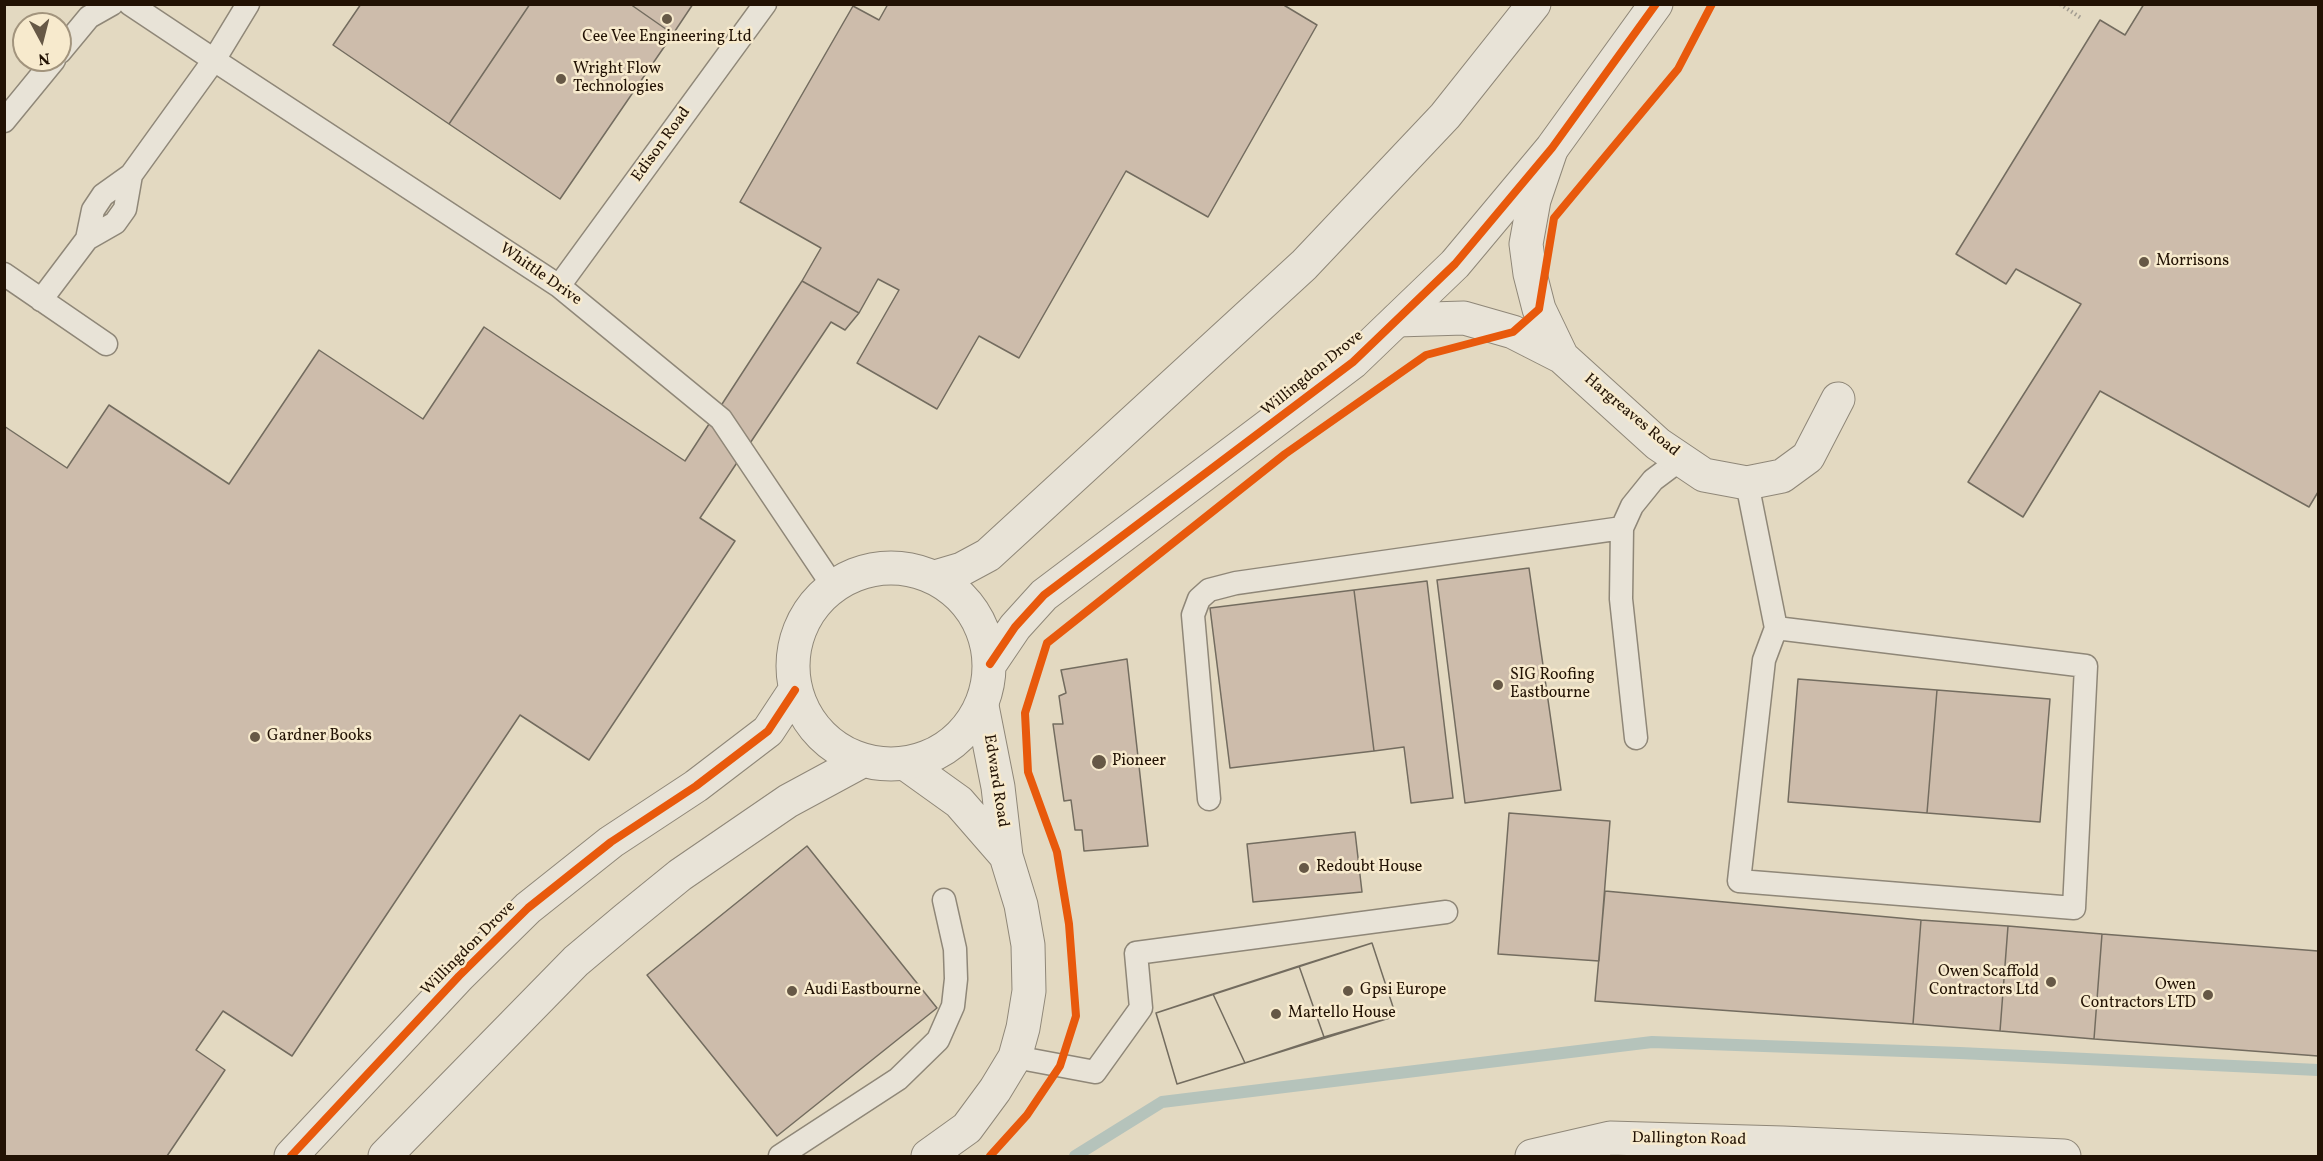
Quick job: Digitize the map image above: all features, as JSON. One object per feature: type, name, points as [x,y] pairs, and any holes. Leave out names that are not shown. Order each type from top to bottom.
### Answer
[{"type":"street","points":[[934,577],[962,570],[988,555],[1304,265],[1444,116],[1534,4]]},
{"type":"street","name":"Willingdon Drove","points":[[990,664],[1015,627],[1044,595],[1353,362],[1455,264],[1552,148],[1656,4]]},
{"type":"street","name":"Hargreaves Road","points":[[1552,148],[1534,200],[1526,244],[1530,274],[1539,309],[1562,357]]},
{"type":"street","name":"Hargreaves Road","points":[[1397,320],[1464,318],[1513,332],[1562,357],[1658,444],[1704,475],[1747,483],[1782,476],[1808,457],[1831,417],[1838,399]]},
{"type":"street","points":[[883,568],[910,569],[934,577],[957,592],[975,613],[986,637],[990,664],[988,685],[982,706],[964,734],[937,754],[906,764],[883,765],[862,761],[838,750],[819,734],[804,714],[795,690],[792,661],[798,632],[812,606],[833,586],[857,573],[883,568]]},
{"type":"street","name":"Willingdon Drove","points":[[291,1156],[459,976],[528,908],[611,842],[696,786],[768,731],[795,690]]},
{"type":"street","name":"Edward Road","points":[[928,1156],[967,1128],[1014,1057],[1023,1028],[1029,991],[1028,945],[1021,905],[1006,856],[998,787],[982,706]]},
{"type":"street","points":[[385,1156],[576,961],[626,919],[680,876],[788,801],[862,761]]},
{"type":"street","name":"Edward Road","points":[[906,764],[959,802],[1006,856]]},
{"type":"street","name":"Dallington Road","points":[[1532,1156],[1610,1138],[1781,1150],[2064,1156]]},
{"type":"lane","points":[[72,37],[88,17],[112,4]]},
{"type":"lane","name":"Whittle Drive","points":[[130,4],[559,286],[721,418],[833,586]]},
{"type":"lane","points":[[41,300],[87,239],[93,210],[103,195],[131,176],[214,60],[234,23],[248,4]]},
{"type":"lane","name":"Edison Road","points":[[559,286],[765,4]]},
{"type":"lane","points":[[4,121],[44,72]]},
{"type":"lane","points":[[4,274],[106,344]]},
{"type":"lane","points":[[1636,738],[1621,599],[1623,528],[1632,506],[1653,480],[1680,459]]},
{"type":"lane","points":[[1747,483],[1776,628],[1764,660],[1739,881],[2074,908],[2086,666],[1776,628]]},
{"type":"lane","points":[[1209,799],[1193,615],[1199,599],[1209,590],[1236,583],[1623,528]]},
{"type":"lane","points":[[780,1156],[898,1079],[938,1040],[953,1006],[956,979],[955,949],[944,900]]},
{"type":"lane","points":[[1014,1057],[1095,1072],[1142,1008],[1136,953],[1446,912]]},
{"type":"path","points":[[2060,4],[2082,18]]},
{"type":"building","points":[[361,4],[530,4],[449,124],[333,45]]},
{"type":"building","name":"Wright Flow Technologies","points":[[530,4],[630,4],[673,34],[560,199],[449,124]]},
{"type":"building","name":"Cee Vee Engineering Ltd","points":[[630,4],[693,4],[673,34]]},
{"type":"building","points":[[888,4],[1282,4],[1317,25],[1208,217],[1126,171],[1019,358],[979,336],[937,409],[857,363],[899,290],[878,279],[859,313],[802,281],[821,248],[740,202],[853,6],[879,20]]},
{"type":"building","name":"Morrisons","points":[[2144,4],[2318,4],[2318,492],[2309,507],[2100,391],[2023,517],[1968,482],[2081,304],[2016,269],[2006,284],[1956,254],[2100,20],[2125,35]]},
{"type":"building","name":"Gardner Books","points":[[802,281],[859,313],[845,330],[831,322],[700,518],[735,541],[589,760],[520,715],[292,1056],[223,1011],[196,1050],[225,1070],[167,1156],[4,1156],[4,426],[67,468],[109,405],[229,484],[319,350],[423,419],[484,327],[685,461]]},
{"type":"building","name":"SIG Roofing Eastbourne","points":[[1529,568],[1561,790],[1465,803],[1437,580]]},
{"type":"building","points":[[1427,581],[1453,798],[1411,803],[1404,747],[1374,751],[1354,590]]},
{"type":"building","points":[[1354,590],[1374,751],[1230,768],[1210,608]]},
{"type":"building","name":"Pioneer","points":[[1127,659],[1148,846],[1084,851],[1082,830],[1075,830],[1071,800],[1064,801],[1053,724],[1063,724],[1059,696],[1066,693],[1061,670]]},
{"type":"building","points":[[1798,679],[1937,690],[1927,813],[1788,802]]},
{"type":"building","points":[[1937,690],[2050,699],[2040,822],[1927,813]]},
{"type":"building","points":[[1509,813],[1610,821],[1599,961],[1498,954]]},
{"type":"building","name":"Redoubt House","points":[[1355,832],[1362,892],[1253,902],[1247,844]]},
{"type":"building","name":"Audi Eastbourne","points":[[807,846],[937,1008],[777,1136],[647,975]]},
{"type":"building","points":[[1605,891],[1921,920],[1913,1024],[1595,1001]]},
{"type":"building","points":[[1921,920],[2008,926],[2000,1031],[1913,1024]]},
{"type":"building","name":"Owen Scaffold Contractors Ltd","points":[[2008,926],[2102,934],[2094,1039],[2000,1031]]},
{"type":"building","name":"Owen Contractors LTD","points":[[2102,934],[2318,951],[2318,1056],[2094,1039]]},
{"type":"building","name":"Martello House","points":[[1372,943],[1396,1016],[1177,1084],[1156,1013]]},
{"type":"building","name":"Gpsi Europe","points":[[1372,943],[1396,1016],[1324,1037],[1299,966]]},
{"type":"building","points":[[1299,966],[1324,1037],[1245,1063],[1213,994]]},
{"type":"building","points":[[1213,994],[1245,1063],[1177,1084],[1156,1013]]},
{"type":"waterway","points":[[1075,1156],[1162,1102],[1652,1042],[1960,1053],[2318,1070]]},
{"type":"cycle path","points":[[990,664],[1015,627],[1044,595],[1353,362],[1455,264],[1552,148],[1656,4]]},
{"type":"cycle path","points":[[990,1156],[1027,1115],[1060,1066],[1076,1016],[1069,924],[1057,852],[1028,772],[1025,713],[1047,643],[1285,454],[1426,355],[1513,332],[1539,309],[1554,218],[1678,69],[1712,4]]},
{"type":"cycle path","points":[[291,1156],[459,976],[528,908],[611,842],[696,786],[768,731],[795,690]]},
{"type":"place","name":"Cee Vee Engineering Ltd","points":[[667,19]]},
{"type":"place","name":"Wright Flow Technologies","points":[[561,79]]},
{"type":"place","name":"Morrisons","points":[[2144,262]]},
{"type":"place","name":"SIG Roofing Eastbourne","points":[[1498,685]]},
{"type":"place","name":"Gardner Books","points":[[255,737]]},
{"type":"place","name":"Pioneer","points":[[1099,762]]},
{"type":"place","name":"Redoubt House","points":[[1304,868]]},
{"type":"place","name":"Owen Scaffold Contractors Ltd","points":[[2051,982]]},
{"type":"place","name":"Audi Eastbourne","points":[[792,991]]},
{"type":"place","name":"Gpsi Europe","points":[[1348,991]]},
{"type":"place","name":"Owen Contractors LTD","points":[[2208,995]]},
{"type":"place","name":"Martello House","points":[[1276,1014]]}]
